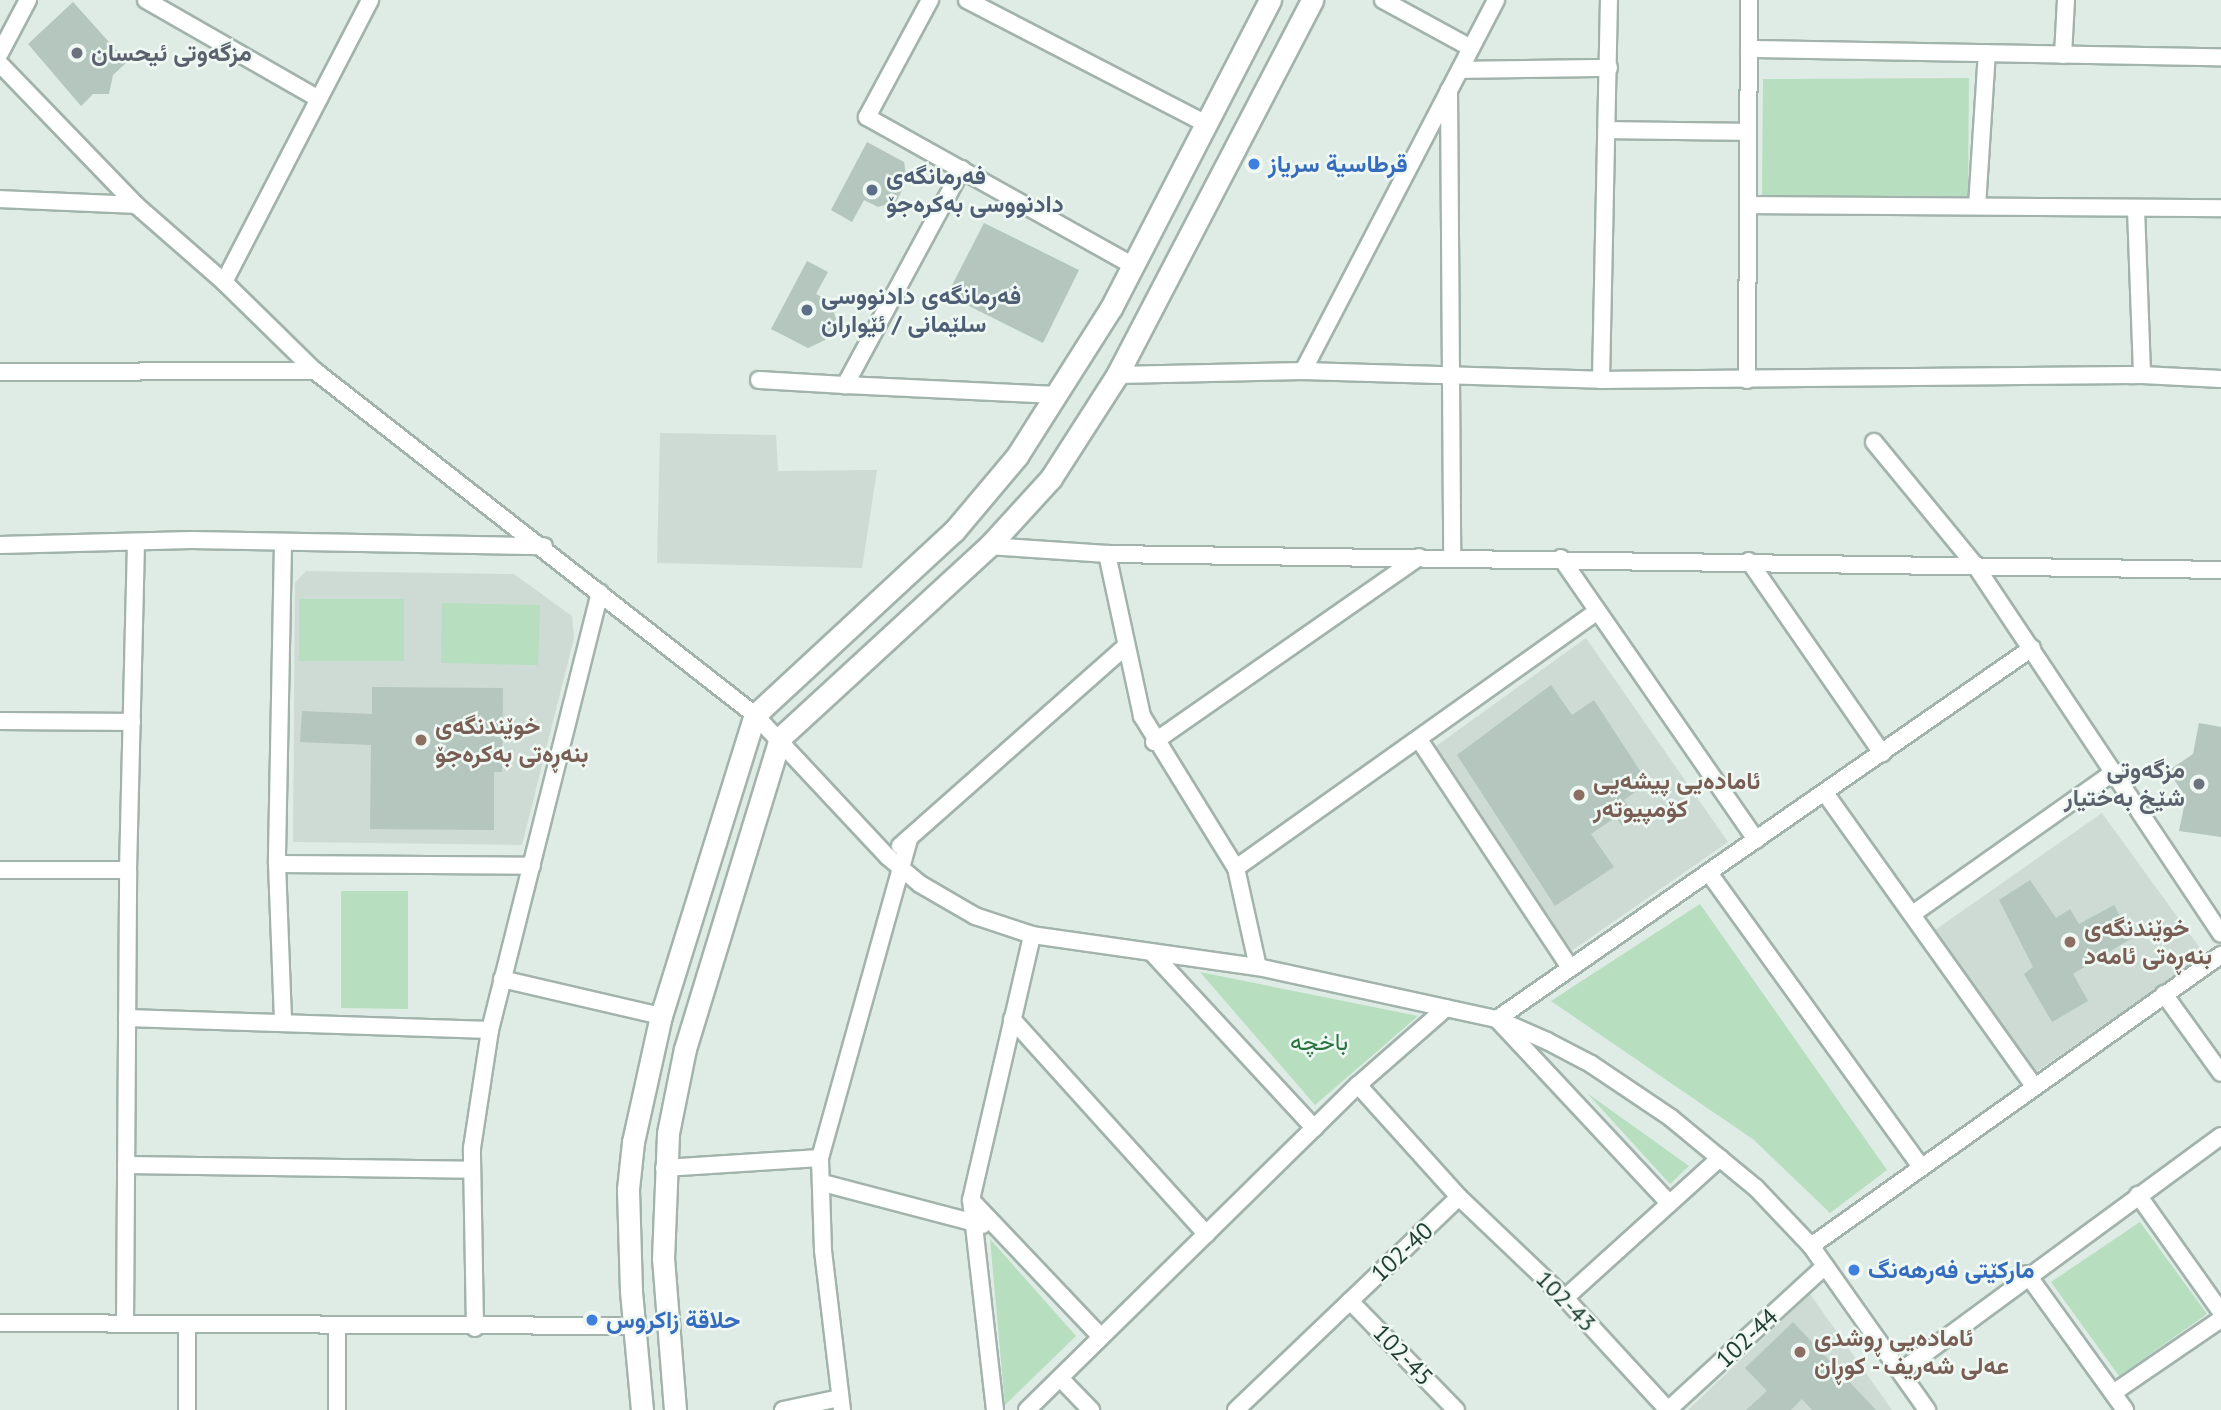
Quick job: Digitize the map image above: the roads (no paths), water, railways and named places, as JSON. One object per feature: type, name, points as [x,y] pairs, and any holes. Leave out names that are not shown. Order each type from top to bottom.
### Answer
[{"type":"main road","points":[[642,1410],[633,1326],[629,1164],[661,1016],[755,715],[968,516],[1017,456],[1111,308],[1270,0]]},
{"type":"main road","points":[[676,1410],[666,1335],[664,1168],[685,1049],[780,738],[989,546],[1051,478],[1117,374],[1312,0]]},
{"type":"main road","points":[[1138,259],[1172,267]]},
{"type":"main road","points":[[1111,308],[1133,315],[1142,327]]},
{"type":"street","points":[[0,53],[28,0]]},
{"type":"street","points":[[146,0],[319,99]]},
{"type":"street","points":[[224,282],[370,0]]},
{"type":"street","points":[[930,0],[867,117],[1138,259]]},
{"type":"street","points":[[1383,0],[1472,48]]},
{"type":"street","points":[[1303,371],[1496,0]]},
{"type":"street","points":[[1601,380],[1609,0]]},
{"type":"street","points":[[1747,380],[1749,0]]},
{"type":"street","points":[[2063,55],[2066,0]]},
{"type":"street","points":[[972,1],[1206,124]]},
{"type":"street","points":[[1749,49],[2221,57]]},
{"type":"street","points":[[1977,206],[1987,53]]},
{"type":"street","points":[[0,64],[136,205],[224,282],[315,371],[544,546],[755,715],[780,738],[894,862],[947,901],[1032,935],[1154,955],[1258,967],[1497,1019],[1591,1064],[1671,1118],[1720,1158],[1811,1246],[1927,1410]]},
{"type":"street","points":[[1460,70],[1609,68]]},
{"type":"street","points":[[1449,90],[1452,557]]},
{"type":"street","points":[[1607,130],[1748,132]]},
{"type":"street","points":[[845,385],[962,169]]},
{"type":"street","points":[[0,199],[136,205]]},
{"type":"street","points":[[1748,205],[2221,208]]},
{"type":"street","points":[[2137,209],[2142,375]]},
{"type":"street","points":[[0,372],[315,371]]},
{"type":"street","points":[[1117,374],[1303,371],[1452,378],[1601,380],[2142,375],[2221,379]]},
{"type":"street","points":[[759,380],[1058,395]]},
{"type":"street","points":[[1874,442],[1975,565],[2221,934]]},
{"type":"street","points":[[125,1324],[128,870],[136,542]]},
{"type":"street","points":[[0,545],[283,542],[544,546]]},
{"type":"street","points":[[283,542],[277,864],[283,1020]]},
{"type":"street","points":[[989,546],[1107,554],[1561,558],[2221,570]]},
{"type":"street","points":[[1107,554],[1124,648],[1142,716],[1154,742],[1236,868],[1258,967]]},
{"type":"street","points":[[1154,742],[1419,557]]},
{"type":"street","points":[[1561,558],[1756,840]]},
{"type":"street","points":[[1749,561],[1881,753]]},
{"type":"street","points":[[475,1328],[472,1170],[489,1030],[600,593]]},
{"type":"street","points":[[1236,868],[1420,741],[1597,611]]},
{"type":"street","points":[[783,1410],[841,1404],[823,1250],[823,1183],[820,1157],[894,862],[909,839],[1124,648]]},
{"type":"street","points":[[1497,1019],[2032,648]]},
{"type":"street","points":[[0,721],[132,722]]},
{"type":"street","points":[[1420,741],[1570,968]]},
{"type":"street","points":[[1914,914],[2114,772]]},
{"type":"street","points":[[1825,793],[1914,914],[2034,1086]]},
{"type":"street","points":[[277,864],[532,866]]},
{"type":"street","points":[[0,870],[128,870]]},
{"type":"street","points":[[1709,873],[1920,1166]]},
{"type":"street","points":[[995,1410],[971,1200],[1032,935]]},
{"type":"street","points":[[1154,955],[1314,1128]]},
{"type":"street","points":[[1811,1246],[1920,1166],[2221,955]]},
{"type":"street","points":[[502,979],[661,1016]]},
{"type":"street","points":[[2164,994],[2221,1073]]},
{"type":"street","points":[[1027,1410],[1314,1128],[1446,1008]]},
{"type":"street","points":[[127,1018],[283,1020],[489,1030]]},
{"type":"street","points":[[1012,1019],[1206,1234]]},
{"type":"street","points":[[1497,1019],[1669,1203]]},
{"type":"street","points":[[1358,1086],[1459,1198]]},
{"type":"street","points":[[1901,1371],[2027,1274],[2221,1136]]},
{"type":"street","points":[[664,1168],[820,1157]]},
{"type":"street","points":[[1565,1298],[1720,1158]]},
{"type":"street","points":[[126,1165],[472,1170]]},
{"type":"street","points":[[823,1183],[998,1228]]},
{"type":"street","points":[[2138,1195],[2221,1312]]},
{"type":"street","name":"102-43","points":[[1459,1198],[1565,1298],[1668,1410]]},
{"type":"street","name":"102-40","points":[[1245,1407],[1350,1301],[1459,1198]]},
{"type":"street","points":[[971,1200],[1101,1337]]},
{"type":"street","name":"102-44","points":[[1668,1410],[1825,1266]]},
{"type":"street","points":[[2027,1274],[2125,1410]]},
{"type":"street","name":"102-45","points":[[1350,1301],[1456,1410]]},
{"type":"street","points":[[2113,1393],[2221,1320]]},
{"type":"street","points":[[0,1323],[475,1328],[633,1326]]},
{"type":"street","points":[[187,1325],[187,1410]]},
{"type":"street","points":[[337,1327],[337,1410]]},
{"type":"street","points":[[1060,1378],[1091,1410]]},
{"type":"place","name":"مزگەوتی ئیحسان","points":[[77,53]]},
{"type":"place","name":"قرطاسية سرياز","points":[[1254,164]]},
{"type":"place","name":"فەرمانگەی دادنووسی بەکرەجۆ","points":[[872,190]]},
{"type":"place","name":"فەرمانگەی دادنووسی سلێمانی / ئێواران","points":[[807,310]]},
{"type":"place","name":"خوێندنگەی بنەڕەتی بەکرەجۆ","points":[[421,740]]},
{"type":"place","name":"مزگەوتی شێخ بەختیار","points":[[2199,784]]},
{"type":"place","name":"ئامادەیی پیشەیی کۆمپیوتەر","points":[[1579,795]]},
{"type":"place","name":"خوێندنگەی بنەڕەتی ئامەد","points":[[2070,942]]},
{"type":"place","name":"مارکێتی فەرهەنگ","points":[[1854,1270]]},
{"type":"place","name":"حلاقة زاکروس","points":[[592,1320]]},
{"type":"place","name":"ئامادەیی ڕوشدی عەلی شەریف - کوڕان","points":[[1800,1352]]},
{"type":"park label","name":"باخچە","points":[[1319,1042]]}]
